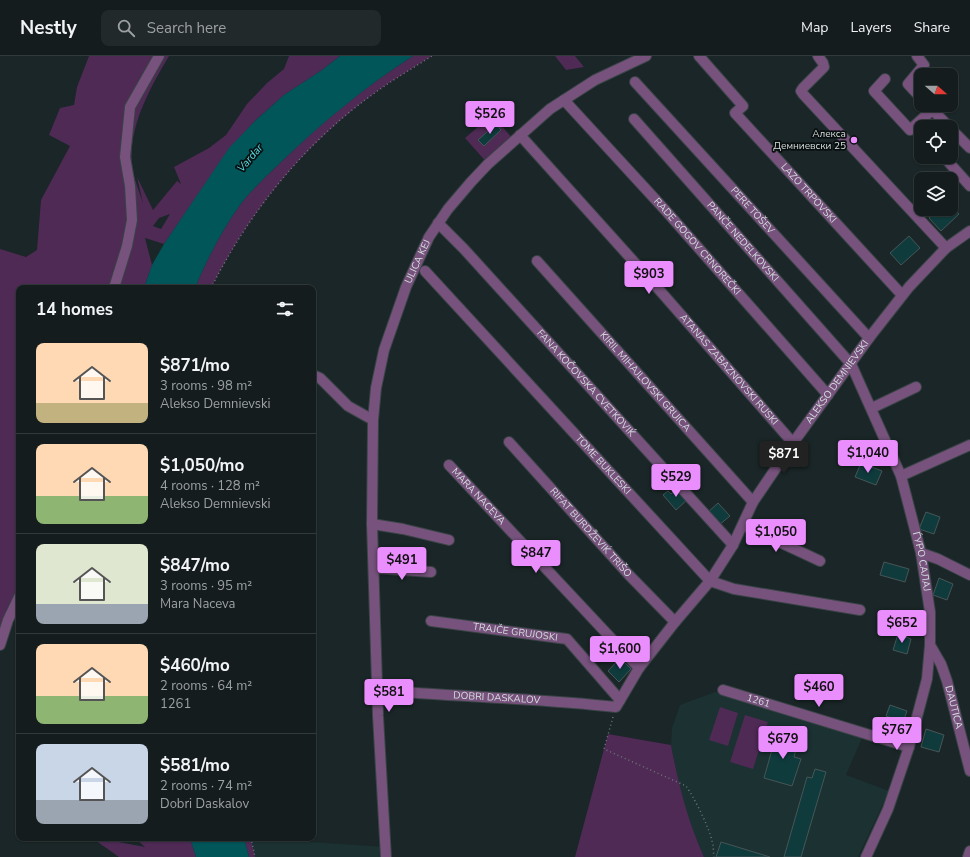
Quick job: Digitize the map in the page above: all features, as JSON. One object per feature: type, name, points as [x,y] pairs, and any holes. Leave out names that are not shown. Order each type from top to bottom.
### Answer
[{"type":"street","points":[[115,285],[127,246],[132,220],[130,186],[125,156],[130,107],[159,56]]},
{"type":"street","name":"ULICA KEJ","points":[[386,857],[377,690],[372,524],[373,420],[376,388],[384,350],[406,287],[422,250],[438,223],[471,182],[488,164],[550,109],[595,80],[646,56]]},
{"type":"street","name":"LAZO TRPOVSKI","points":[[699,56],[743,106],[735,113],[902,295]]},
{"type":"street","points":[[818,56],[824,67],[801,90],[803,94],[946,248]]},
{"type":"street","points":[[917,56],[924,65],[921,68]]},
{"type":"street","points":[[914,77],[908,84],[914,90]]},
{"type":"street","points":[[885,79],[874,91],[910,130],[926,112]]},
{"type":"street","name":"PERE TOŠEV","points":[[635,82],[869,338]]},
{"type":"street","name":"RADE GOGOV CRNOREČKI","points":[[564,100],[666,211],[828,394]]},
{"type":"street","points":[[935,112],[942,120]]},
{"type":"street","name":"PANČE NEDELKOVSKI","points":[[634,119],[851,364]]},
{"type":"street","name":"ATANAS ZABAZNOVSKI RUSKI","points":[[520,135],[793,443]]},
{"type":"street","points":[[958,136],[970,148]]},
{"type":"street","points":[[950,164],[970,186]]},
{"type":"street","name":"FANA KOČOVSKA CVETKOVIḰ","points":[[438,223],[464,249],[733,545]]},
{"type":"street","name":"ALEKSO DEMNIEVSKI","points":[[618,703],[639,668],[675,622],[710,582],[733,545],[753,502],[793,443],[869,338],[902,295],[946,248],[970,230]]},
{"type":"street","name":"KIRIL MIHAJLOVSKI GRUICA","points":[[537,261],[753,502]]},
{"type":"street","name":"TOME BUKLESKI","points":[[426,271],[710,582]]},
{"type":"street","name":"ЃУРО САЛАЈ","points":[[851,364],[872,408],[901,476],[921,554],[930,612],[928,679],[909,747],[888,809],[866,857]]},
{"type":"street","points":[[316,376],[320,378],[348,406],[373,420]]},
{"type":"street","points":[[872,408],[916,387]]},
{"type":"street","name":"RIFAT BURDŽEVIḰ TRIŠO","points":[[509,442],[629,575],[675,622]]},
{"type":"street","points":[[901,476],[970,446]]},
{"type":"street","name":"MARA NACEVA","points":[[449,465],[639,668]]},
{"type":"street","points":[[372,524],[403,529],[449,540]]},
{"type":"street","points":[[743,525],[820,562]]},
{"type":"street","points":[[921,554],[938,559],[970,575]]},
{"type":"street","points":[[374,568],[431,572]]},
{"type":"street","points":[[710,582],[734,589],[860,610]]},
{"type":"street","points":[[0,645],[8,620],[16,603]]},
{"type":"street","name":"TRAJČE GRUJOSKI","points":[[431,621],[567,639],[618,703]]},
{"type":"street","name":"DAUTICA","points":[[930,645],[942,664],[970,771]]},
{"type":"street","name":"DOBRI DASKALOV","points":[[377,690],[580,703],[618,703]]},
{"type":"street","name":"1261","points":[[723,690],[909,747]]},
{"type":"street","points":[[968,857],[970,851]]},
{"type":"path","points":[[213,285],[230,253],[254,216],[293,166],[321,138],[365,100],[432,56]]},
{"type":"path","points":[[618,703],[604,749],[686,786],[692,793],[710,833],[713,842],[714,857]]},
{"type":"path","points":[[252,841],[255,857]]},
{"type":"shaded area","points":[[89,56],[169,56],[141,111],[133,141],[132,156],[135,179],[143,203],[137,177],[153,210],[177,181],[181,184],[174,167],[209,148],[226,135],[247,104],[267,83],[284,69],[289,56],[340,56],[322,70],[284,95],[256,120],[229,149],[164,244],[145,238],[152,265],[145,285],[16,285],[16,598],[0,627],[0,249],[26,257],[37,250],[41,200],[70,146],[49,135],[60,108],[74,105],[77,87]],"holes":[[[170,214],[161,229],[153,226],[159,218]]]},
{"type":"shaded area","points":[[413,56],[432,56],[376,92],[326,133],[303,156],[262,206],[243,232],[213,285],[196,285],[227,224],[240,205],[255,188],[297,147],[329,119],[361,92]]},
{"type":"shaded area","points":[[555,56],[575,56],[584,67],[566,70]]},
{"type":"shaded area","points":[[492,115],[514,140],[488,164],[465,138]]},
{"type":"shaded area","points":[[715,692],[862,738],[846,775],[889,791],[858,857],[704,857],[693,833],[681,794],[671,745],[672,728],[680,705]]},
{"type":"shaded area","points":[[720,707],[738,713],[728,746],[709,740]]},
{"type":"shaded area","points":[[745,715],[768,722],[753,769],[730,762]]},
{"type":"shaded area","points":[[608,734],[671,745],[684,802],[704,857],[575,857]]},
{"type":"shaded area","points":[[96,841],[113,841],[145,847],[138,841],[191,841],[196,857],[119,857]]},
{"type":"shaded area","points":[[245,841],[252,841],[255,857],[249,857]]},
{"type":"shaded area","points":[[252,841],[296,841],[386,847],[386,857],[255,857]]},
{"type":"water","name":"Vardar","points":[[340,56],[413,56],[362,92],[329,119],[297,147],[255,188],[240,205],[227,224],[196,285],[145,285],[152,265],[164,244],[229,148],[256,120],[284,95],[322,70]]},
{"type":"water","points":[[191,841],[245,841],[249,857],[196,857]]},
{"type":"building","points":[[496,124],[501,130],[484,146],[478,140]]},
{"type":"building","points":[[931,216],[957,216],[941,231],[929,218]]},
{"type":"building","points":[[909,236],[920,248],[901,265],[890,253]]},
{"type":"building","points":[[861,463],[882,471],[876,485],[855,477]]},
{"type":"building","points":[[677,488],[688,499],[676,510],[663,495],[668,491],[671,494]]},
{"type":"building","points":[[718,503],[730,516],[719,525],[707,513]]},
{"type":"building","points":[[926,512],[940,517],[934,534],[919,529]]},
{"type":"building","points":[[884,562],[909,569],[905,582],[880,575]]},
{"type":"building","points":[[939,578],[953,584],[947,600],[933,595]]},
{"type":"building","points":[[898,634],[911,639],[907,654],[893,650]]},
{"type":"building","points":[[620,658],[631,669],[619,682],[608,671]]},
{"type":"building","points":[[890,705],[907,711],[903,722],[886,716]]},
{"type":"building","points":[[926,729],[944,735],[939,752],[921,747]]},
{"type":"building","points":[[777,732],[799,738],[794,757],[801,759],[792,786],[764,778]]},
{"type":"building","points":[[815,769],[826,772],[801,857],[784,857],[807,777],[812,778]]},
{"type":"building","points":[[721,842],[770,857],[716,857]]},
{"type":"place","name":"Алекса Демниевски 25","points":[[854,140]]}]
